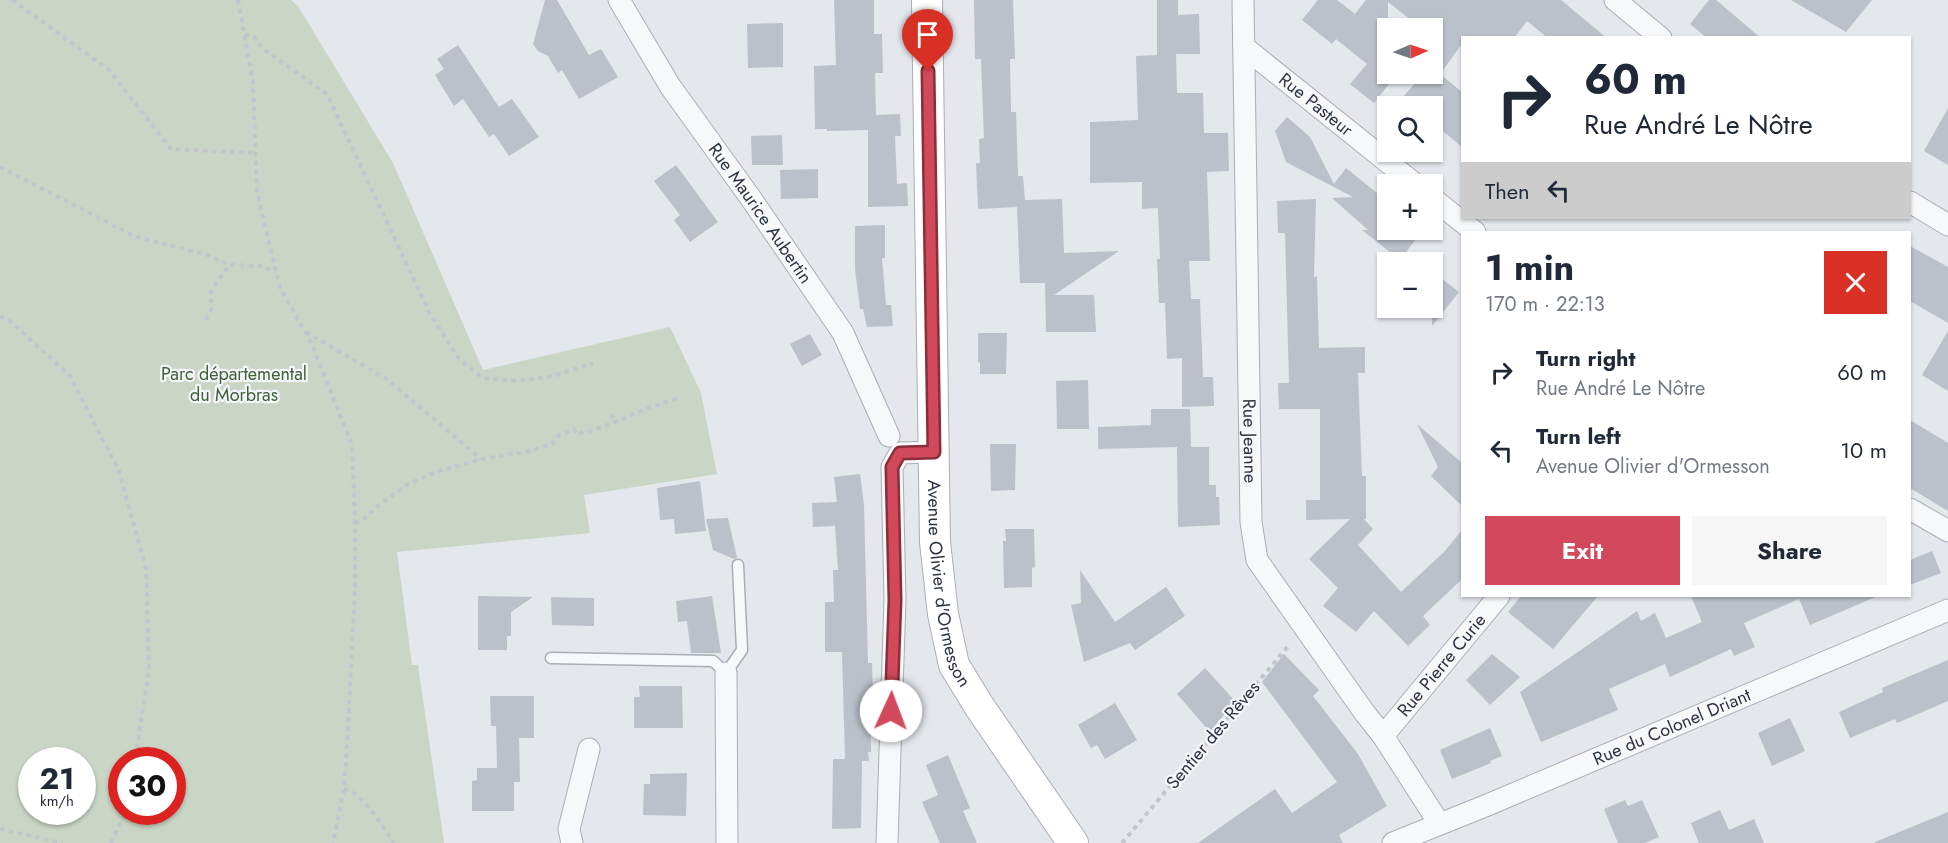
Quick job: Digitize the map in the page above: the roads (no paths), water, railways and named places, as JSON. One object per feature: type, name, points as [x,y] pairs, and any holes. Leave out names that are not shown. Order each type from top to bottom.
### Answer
[{"type":"main road","name":"Avenue Olivier d'Ormesson","points":[[927,0],[935,542],[943,614],[954,665],[979,706],[1073,843]]},
{"type":"street","name":"Rue Maurice Aubertin","points":[[619,0],[670,86],[843,333],[889,436]]},
{"type":"street","name":"Rue Jeanne","points":[[1243,0],[1251,522],[1257,560],[1383,736],[1440,823]]},
{"type":"street","points":[[1615,0],[1659,36]]},
{"type":"street","name":"Rue Pasteur","points":[[1244,47],[1403,174]]},
{"type":"street","points":[[1911,203],[1948,225]]},
{"type":"street","points":[[1443,207],[1474,231]]},
{"type":"street","points":[[886,843],[895,600],[892,467],[900,453],[934,452]]},
{"type":"street","points":[[1911,510],[1948,531]]},
{"type":"street","name":"Rue Pierre Curie","points":[[1383,736],[1498,597]]},
{"type":"street","name":"Rue du Colonel Driant","points":[[1393,843],[1948,610]]},
{"type":"street","points":[[726,673],[727,843]]},
{"type":"street","points":[[572,843],[569,830],[589,749]]},
{"type":"lane","points":[[550,658],[712,661],[726,673],[742,650],[738,565]]},
{"type":"park label","name":"Parc départemental du Morbras","points":[[234,384]]}]
